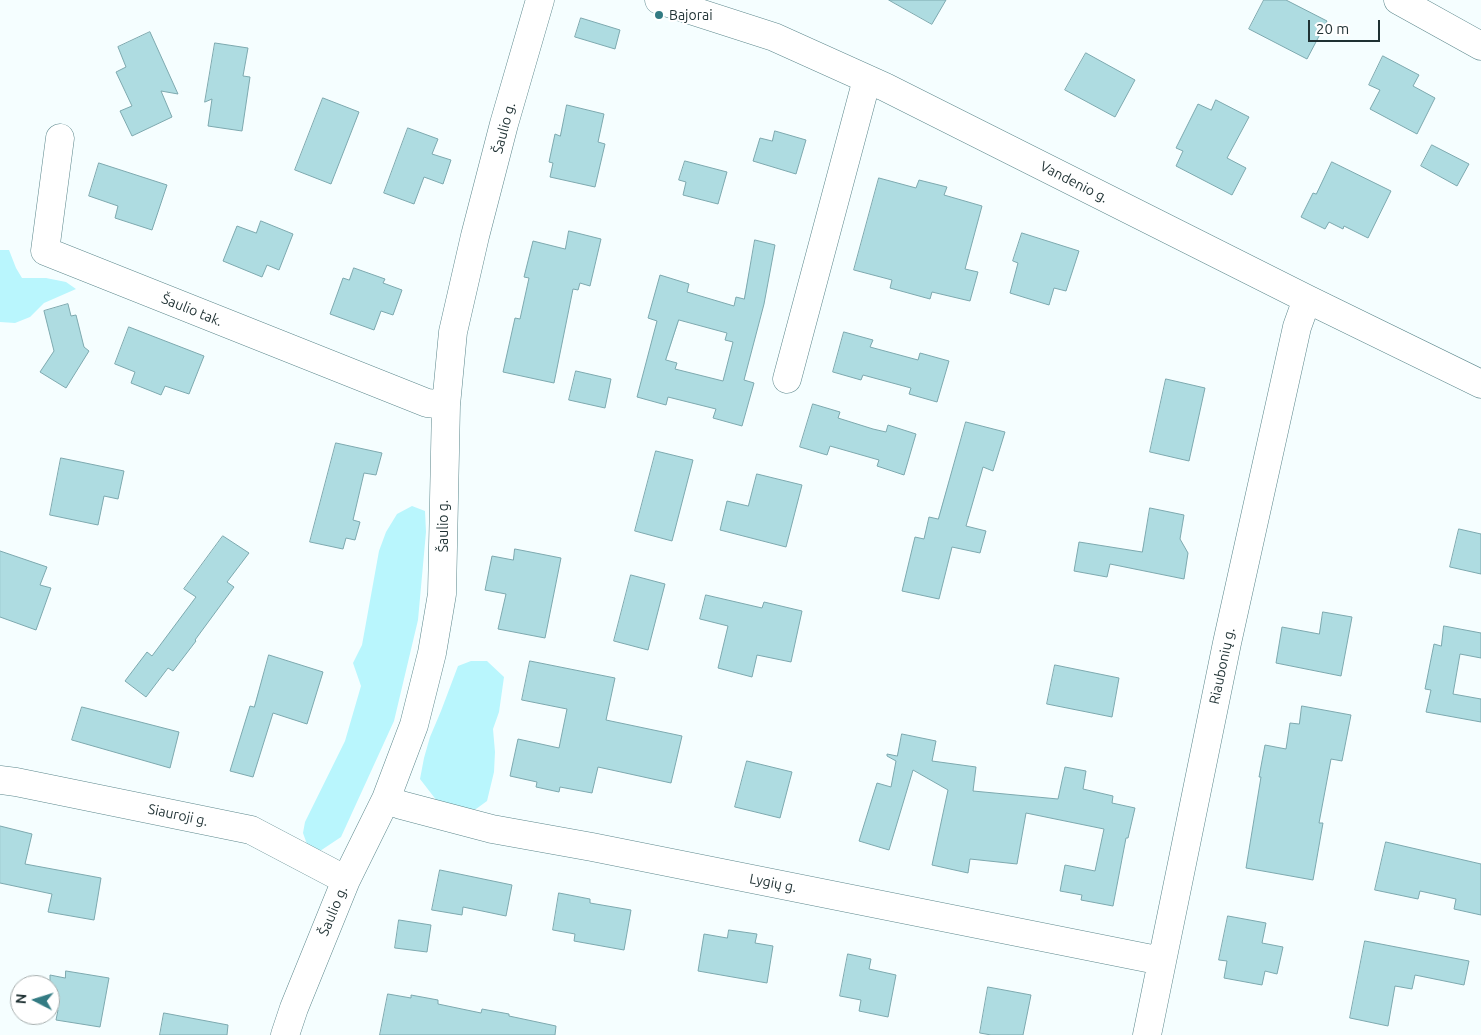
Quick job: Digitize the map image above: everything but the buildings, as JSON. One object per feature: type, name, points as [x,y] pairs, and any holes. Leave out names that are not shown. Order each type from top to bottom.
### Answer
[{"type":"street","name":"Šaulio g.","points":[[285,1035],[294,1008],[346,880],[386,799],[414,725],[432,652],[442,594],[446,405],[453,332],[504,124],[540,0]]},
{"type":"street","name":"Vandenio g.","points":[[659,0],[774,38],[867,79],[1481,384]]},
{"type":"street","points":[[1398,0],[1481,46]]},
{"type":"street","points":[[787,380],[867,79]]},
{"type":"street","name":"Šaulio tak.","points":[[60,138],[45,251],[427,403],[446,405]]},
{"type":"street","name":"Riaubonių g.","points":[[1147,1035],[1272,434],[1297,327],[1307,299]]},
{"type":"street","name":"Siauroji g.","points":[[0,780],[251,830],[346,880]]},
{"type":"street","name":"Lygių g.","points":[[386,799],[401,805],[492,829],[592,847],[1162,961]]},
{"type":"shaded area","points":[[0,250],[9,250],[22,278],[46,278],[66,282],[76,289],[44,303],[30,317],[15,323],[0,322]]},
{"type":"shaded area","points":[[412,506],[425,511],[426,532],[418,620],[394,721],[341,837],[320,851],[308,847],[303,833],[305,822],[345,741],[361,686],[353,663],[362,645],[379,551],[386,532],[397,514]]},
{"type":"shaded area","points":[[471,661],[487,661],[504,677],[499,712],[493,729],[494,772],[487,801],[476,809],[463,810],[437,801],[420,779],[430,737],[458,666]]},
{"type":"place","name":"Bajorai","points":[[659,15]]}]
